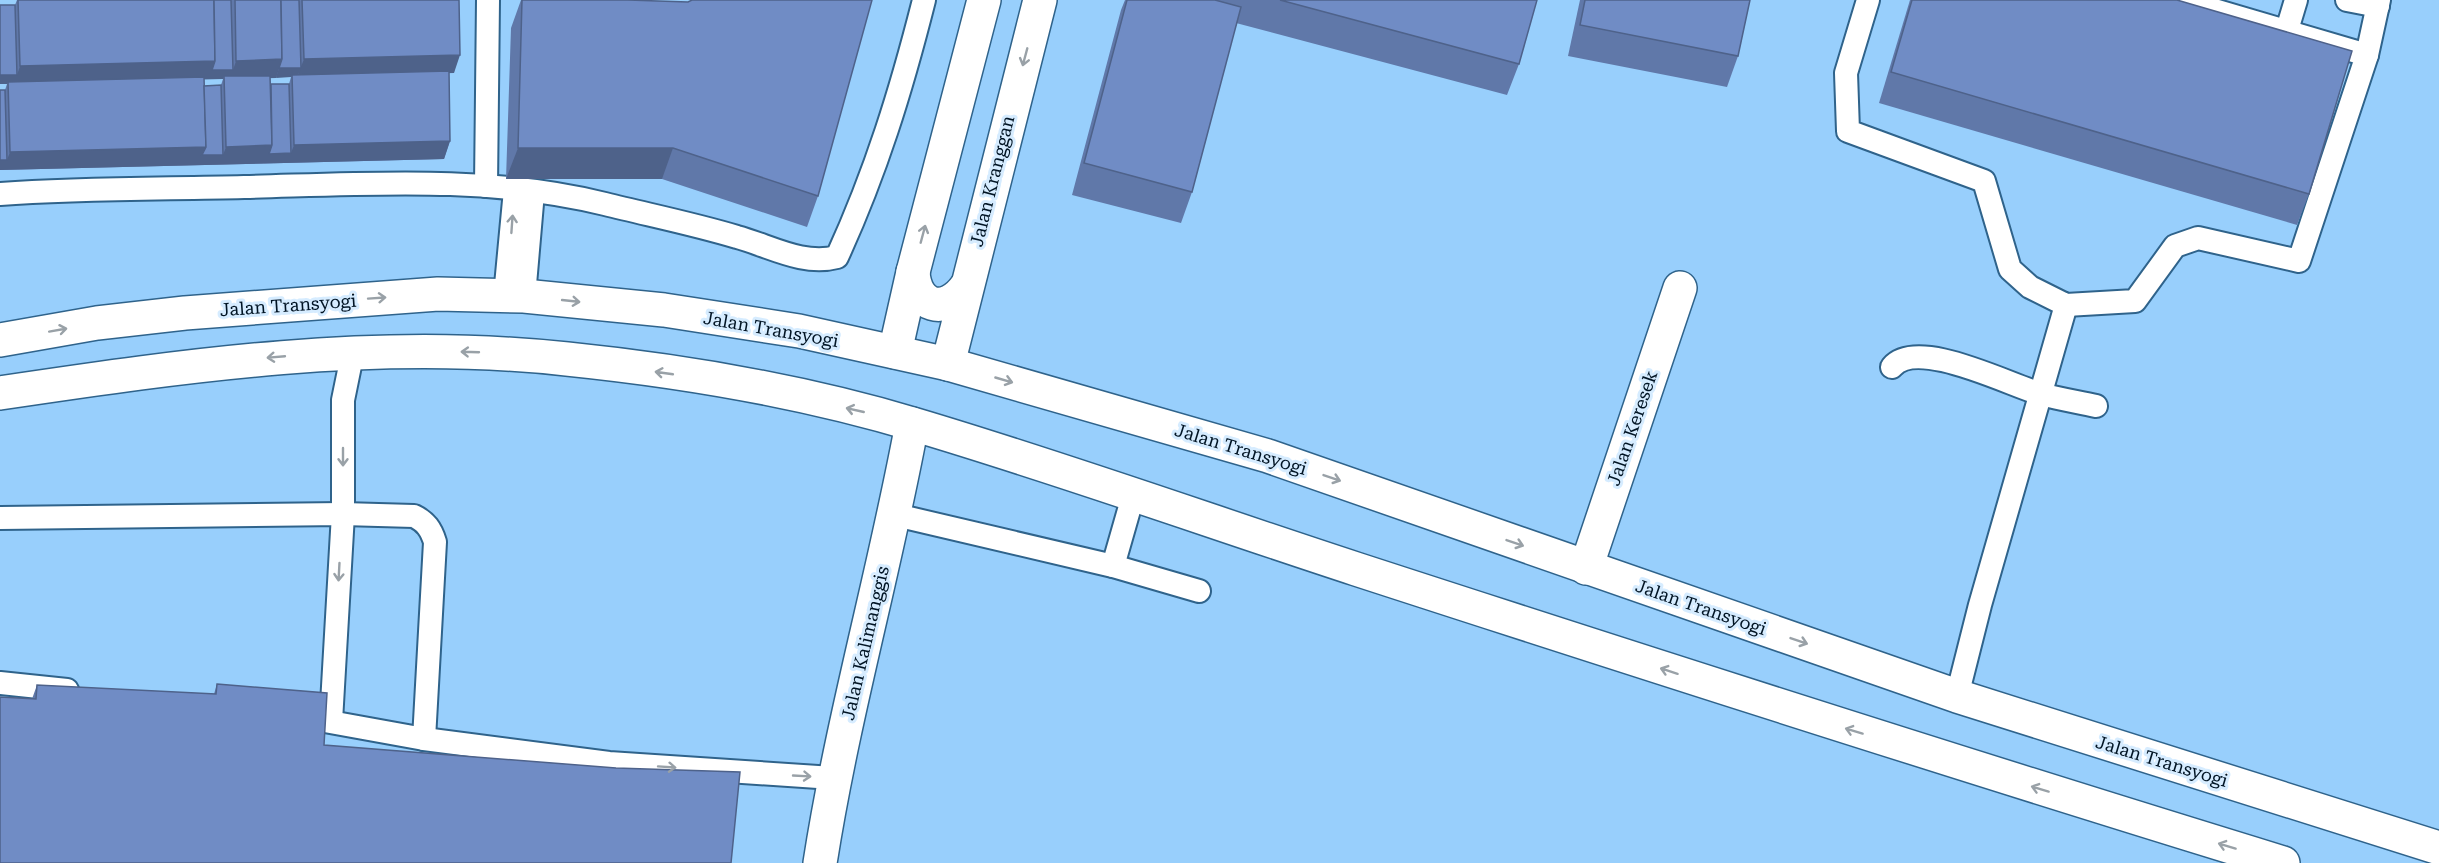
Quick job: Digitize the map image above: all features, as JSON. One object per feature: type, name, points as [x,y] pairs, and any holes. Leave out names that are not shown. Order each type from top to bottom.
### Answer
[{"type":"main road","points":[[895,352],[913,272],[984,0]]},
{"type":"main road","name":"Jalan Kranggan","points":[[948,364],[1040,0]]},
{"type":"main road","points":[[913,272],[913,285],[921,297],[932,304],[946,304],[958,298],[966,287]]},
{"type":"main road","name":"Jalan Keresek","points":[[1586,568],[1680,288]]},
{"type":"main road","name":"Jalan Transyogi","points":[[0,340],[97,323],[265,306],[438,294],[514,296],[664,310],[799,331],[948,364],[1268,456],[1957,696],[2439,848]]},
{"type":"main road","points":[[0,393],[187,365],[353,351],[482,352],[566,359],[754,386],[912,424],[1790,711],[2283,863]]},
{"type":"main road","name":"Jalan Kalimanggis","points":[[820,863],[833,778],[896,515],[912,424]]},
{"type":"lane","points":[[486,186],[488,0]]},
{"type":"lane","points":[[0,194],[362,184],[486,186],[590,200],[739,237],[813,260],[837,257],[859,209],[898,100],[924,0]]},
{"type":"lane","points":[[1868,0],[1846,73],[1848,131],[1984,181],[2010,269],[2030,287],[2066,305],[2135,301],[2175,246],[2198,238],[2299,261],[2367,55],[2378,3],[2347,0]]},
{"type":"lane","points":[[2180,0],[2367,55]]},
{"type":"lane","points":[[2287,30],[2296,0]]},
{"type":"lane","points":[[514,296],[524,191]]},
{"type":"lane","points":[[1957,696],[1980,605],[2066,305]]},
{"type":"lane","points":[[331,721],[343,514],[343,400],[353,351]]},
{"type":"lane","points":[[1892,367],[1903,358],[1918,356],[1943,360],[2041,394],[2096,406]]},
{"type":"lane","points":[[1113,566],[1133,496]]},
{"type":"lane","points":[[0,518],[343,514],[414,516],[432,530],[435,542],[424,739]]},
{"type":"lane","points":[[896,515],[1113,566],[1199,591]]},
{"type":"lane","points":[[0,683],[93,693]]},
{"type":"lane","points":[[277,713],[608,772],[833,778]]},
{"type":"building","points":[[18,0],[214,0],[215,61],[20,66]]},
{"type":"building","points":[[214,0],[231,0],[233,70],[212,70],[215,61]]},
{"type":"building","points":[[235,0],[281,0],[282,59],[236,61]]},
{"type":"building","points":[[281,0],[299,0],[301,68],[279,68],[282,59]]},
{"type":"building","points":[[302,0],[459,0],[460,55],[304,59]]},
{"type":"building","points":[[522,0],[688,2],[692,0],[872,0],[818,196],[673,148],[518,148]]},
{"type":"building","points":[[1127,0],[1215,0],[1241,7],[1192,192],[1084,163]]},
{"type":"building","points":[[1280,0],[1537,0],[1519,64]]},
{"type":"building","points":[[1585,0],[1750,0],[1738,56],[1580,25]]},
{"type":"building","points":[[1912,0],[2177,0],[2352,51],[2309,194],[1891,72]]},
{"type":"building","points":[[0,5],[15,5],[17,75],[0,75]]},
{"type":"building","points":[[449,71],[450,141],[294,145],[292,75]]},
{"type":"building","points":[[224,76],[270,76],[272,145],[226,147]]},
{"type":"building","points":[[204,77],[206,147],[10,152],[8,82]]},
{"type":"building","points":[[271,84],[289,84],[291,153],[269,154],[272,145]]},
{"type":"building","points":[[221,85],[223,155],[202,155],[206,147],[204,86]]},
{"type":"building","points":[[0,90],[5,90],[7,160],[0,160]]},
{"type":"building","points":[[217,684],[327,693],[324,745],[616,768],[740,772],[731,863],[0,863],[0,697],[36,699],[37,685],[216,694]]}]
